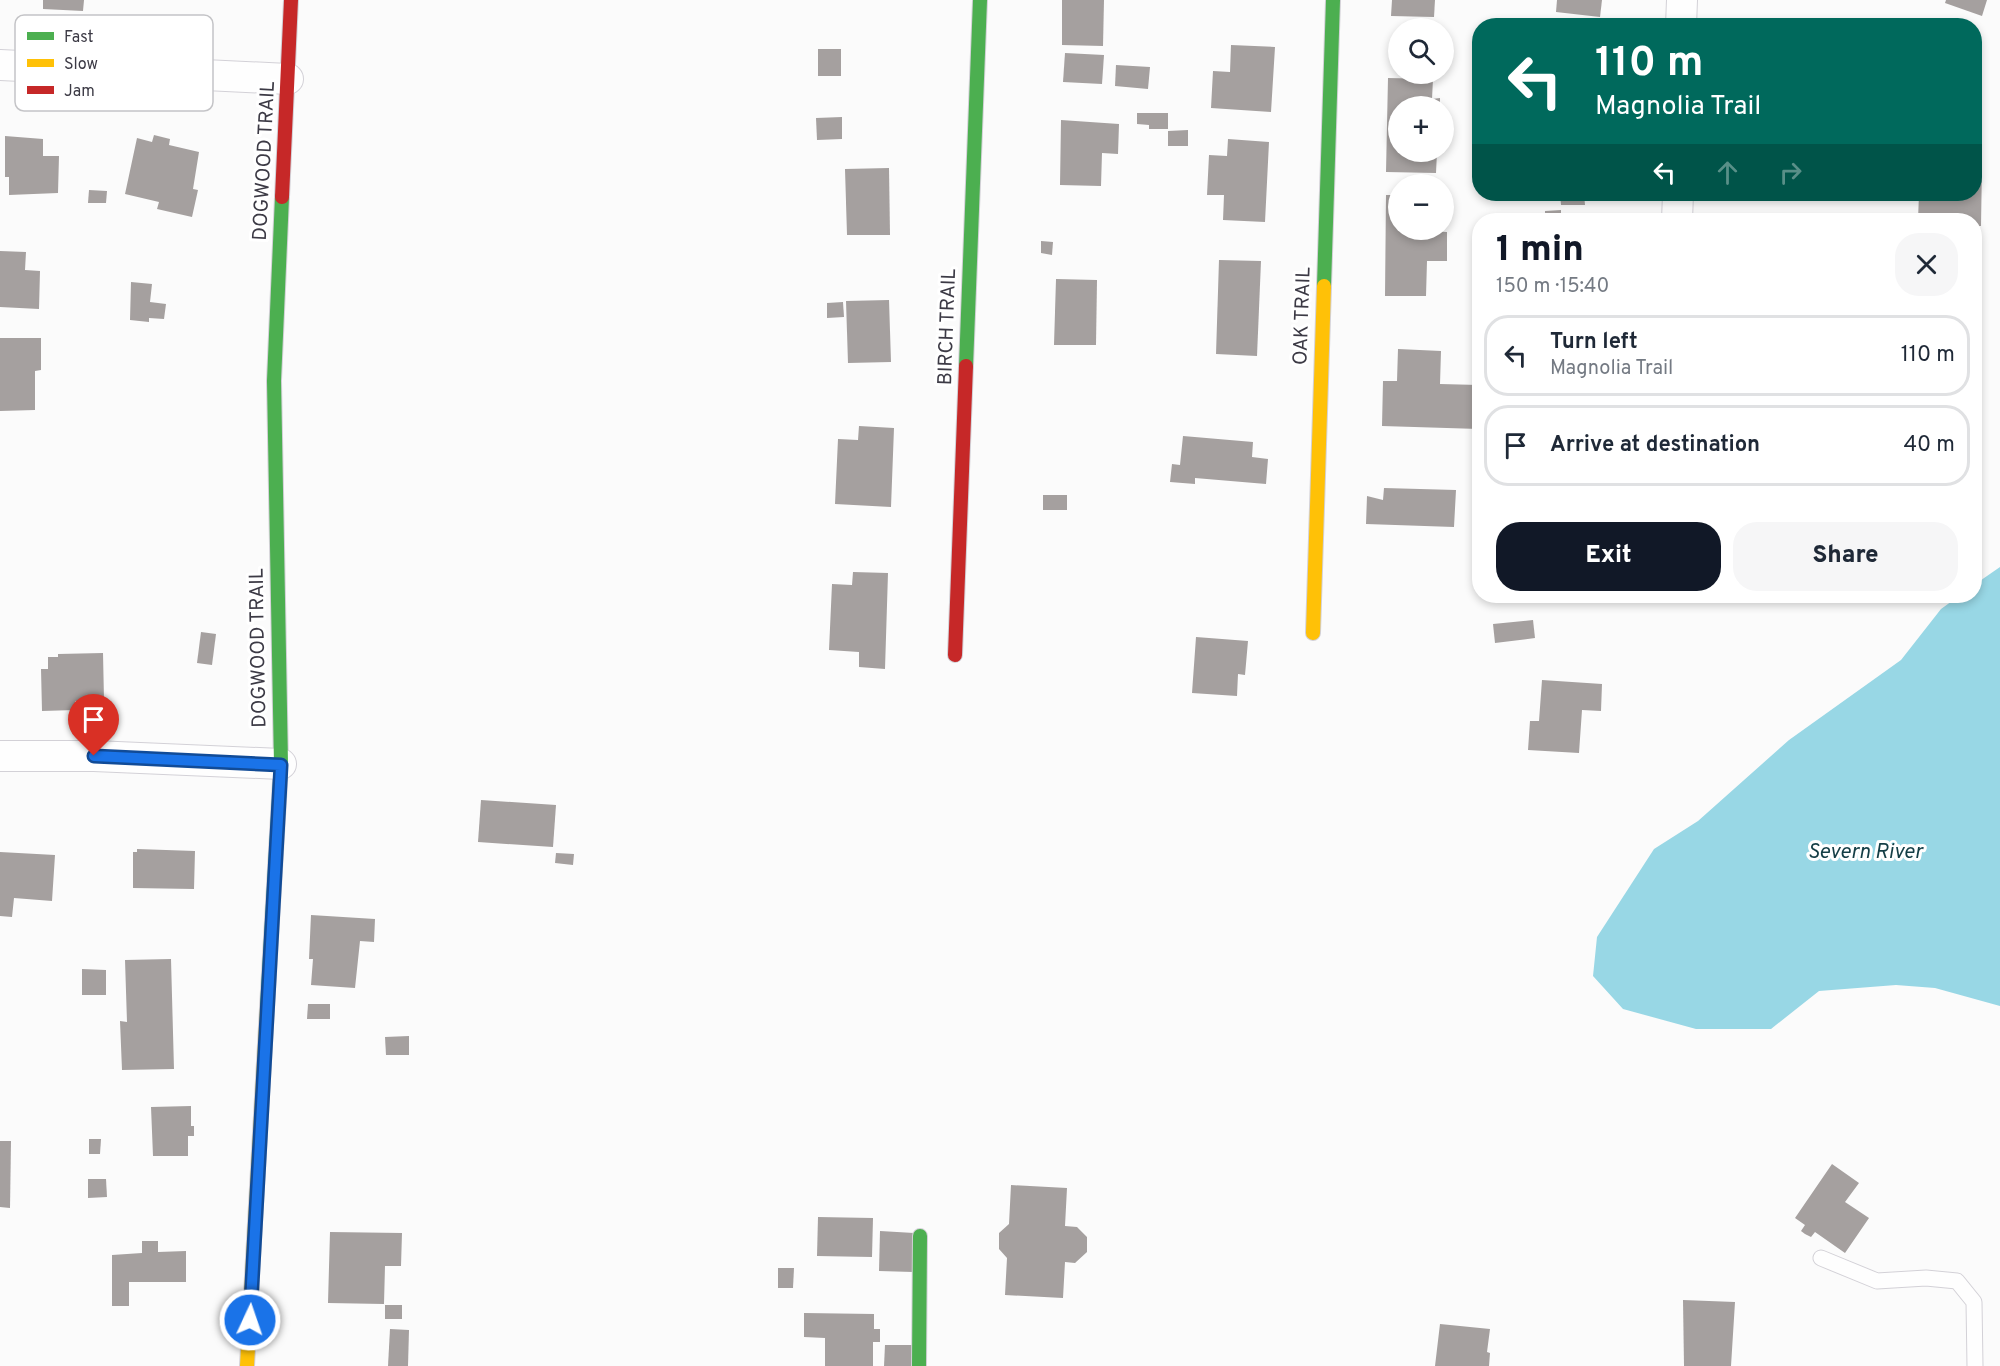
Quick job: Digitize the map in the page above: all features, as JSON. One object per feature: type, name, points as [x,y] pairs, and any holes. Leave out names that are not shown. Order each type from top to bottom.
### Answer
[{"type":"street","name":"DOGWOOD TRAIL","points":[[247,1366],[281,765],[274,381],[291,0]]},
{"type":"street","name":"BIRCH TRAIL","points":[[955,655],[980,0]]},
{"type":"street","name":"OAK TRAIL","points":[[1313,633],[1333,0]]},
{"type":"street","points":[[1681,18],[1682,0]]},
{"type":"street","points":[[0,66],[15,67]]},
{"type":"street","points":[[213,75],[288,78]]},
{"type":"street","points":[[0,756],[94,756],[281,765]]},
{"type":"street","points":[[920,1236],[920,1366]]},
{"type":"lane","points":[[1821,1258],[1877,1281],[1926,1278],[1957,1281],[1974,1302],[1975,1366]]},
{"type":"water","name":"Severn River","points":[[2000,567],[2000,1006],[1935,988],[1896,985],[1819,991],[1771,1029],[1696,1029],[1623,1009],[1593,976],[1597,937],[1654,849],[1698,821],[1789,740],[1901,660],[1941,609],[1949,603],[1982,603],[1982,579]]},
{"type":"building","points":[[43,0],[84,0],[83,11],[43,9]]},
{"type":"building","points":[[1062,0],[1104,0],[1103,46],[1062,45]]},
{"type":"building","points":[[1392,0],[1435,0],[1434,17],[1391,16]]},
{"type":"building","points":[[1557,0],[1602,0],[1600,17],[1556,12]]},
{"type":"building","points":[[1946,0],[1987,0],[1982,16],[1945,3]]},
{"type":"building","points":[[1231,45],[1275,47],[1271,112],[1211,108],[1213,71],[1230,72]]},
{"type":"building","points":[[818,49],[841,49],[841,76],[818,76]]},
{"type":"building","points":[[1065,53],[1104,55],[1102,84],[1063,82]]},
{"type":"building","points":[[1116,65],[1150,67],[1148,89],[1115,86]]},
{"type":"building","points":[[1388,78],[1388,84],[1433,84],[1432,96],[1388,96],[1388,162],[1437,162],[1436,173],[1386,172]]},
{"type":"building","points":[[1137,113],[1168,113],[1168,129],[1149,129],[1149,125],[1137,124]]},
{"type":"building","points":[[842,117],[842,139],[817,140],[816,118]]},
{"type":"building","points":[[1061,120],[1119,124],[1118,154],[1102,153],[1101,186],[1060,185]]},
{"type":"building","points":[[1188,130],[1188,146],[1168,146],[1168,131]]},
{"type":"building","points":[[154,135],[170,139],[169,145],[199,152],[193,189],[198,190],[192,217],[157,209],[159,202],[125,194],[137,138],[152,142]]},
{"type":"building","points":[[5,136],[43,139],[43,156],[59,156],[58,193],[9,195],[9,177],[5,177]]},
{"type":"building","points":[[1228,139],[1269,142],[1265,222],[1223,220],[1224,195],[1207,195],[1209,155],[1227,156]]},
{"type":"building","points":[[889,168],[890,235],[847,235],[845,169]]},
{"type":"building","points":[[89,190],[107,191],[106,203],[88,203]]},
{"type":"building","points":[[1386,195],[1388,195],[1388,240],[1447,240],[1447,261],[1427,261],[1426,296],[1385,296]]},
{"type":"building","points":[[1561,201],[1585,201],[1585,205],[1561,205]]},
{"type":"building","points":[[1919,201],[1981,201],[1981,213],[1918,213]]},
{"type":"building","points":[[1561,210],[1561,213],[1545,213],[1545,211]]},
{"type":"building","points":[[1041,241],[1053,242],[1052,255],[1041,253]]},
{"type":"building","points":[[0,251],[26,252],[25,270],[40,271],[39,309],[0,307]]},
{"type":"building","points":[[1219,260],[1261,261],[1257,356],[1216,354]]},
{"type":"building","points":[[1056,279],[1097,280],[1096,345],[1054,345]]},
{"type":"building","points":[[131,282],[152,284],[150,302],[166,304],[164,319],[149,318],[149,322],[130,320]]},
{"type":"building","points":[[889,300],[891,362],[848,363],[846,301]]},
{"type":"building","points":[[843,302],[844,317],[827,318],[827,303]]},
{"type":"building","points":[[0,338],[41,338],[41,370],[35,371],[35,410],[0,411]]},
{"type":"building","points":[[1398,349],[1441,351],[1440,384],[1472,385],[1472,429],[1382,426],[1383,381],[1397,381]]},
{"type":"building","points":[[859,426],[894,428],[891,507],[835,504],[838,439],[858,440]]},
{"type":"building","points":[[1183,436],[1253,442],[1252,457],[1268,459],[1266,484],[1195,478],[1195,484],[1170,482],[1172,464],[1180,465]]},
{"type":"building","points":[[1384,488],[1456,490],[1454,527],[1366,524],[1367,496],[1383,500]]},
{"type":"building","points":[[1043,495],[1067,495],[1067,510],[1043,510]]},
{"type":"building","points":[[853,572],[888,573],[885,669],[859,667],[859,652],[829,650],[832,584],[852,585]]},
{"type":"building","points":[[1533,620],[1535,638],[1495,643],[1493,624]]},
{"type":"building","points":[[201,632],[216,634],[212,665],[197,663]]},
{"type":"building","points":[[1196,637],[1248,641],[1245,675],[1238,674],[1237,696],[1192,693]]},
{"type":"building","points":[[103,653],[104,700],[75,701],[75,710],[42,711],[41,669],[48,669],[48,657],[58,657],[58,654]]},
{"type":"building","points":[[1542,680],[1602,684],[1601,711],[1582,710],[1579,753],[1528,750],[1530,721],[1539,721]]},
{"type":"building","points":[[481,800],[556,805],[553,847],[478,842]]},
{"type":"building","points":[[137,849],[195,851],[194,889],[133,888],[133,852],[137,852]]},
{"type":"building","points":[[0,852],[55,855],[52,901],[14,898],[12,917],[0,916]]},
{"type":"building","points":[[556,853],[574,854],[573,865],[555,863]]},
{"type":"building","points":[[311,915],[375,919],[374,942],[360,941],[355,988],[311,985],[313,959],[309,959]]},
{"type":"building","points":[[171,959],[174,1069],[122,1070],[120,1021],[127,1022],[125,960]]},
{"type":"building","points":[[82,969],[106,970],[106,995],[82,995]]},
{"type":"building","points":[[308,1004],[330,1004],[330,1019],[307,1019]]},
{"type":"building","points":[[409,1036],[409,1055],[386,1055],[385,1037]]},
{"type":"building","points":[[191,1106],[191,1126],[194,1126],[194,1136],[188,1136],[188,1156],[153,1156],[151,1107]]},
{"type":"building","points":[[89,1139],[101,1139],[100,1154],[89,1154]]},
{"type":"building","points":[[0,1141],[11,1141],[10,1208],[0,1207]]},
{"type":"building","points":[[1832,1164],[1859,1183],[1845,1202],[1869,1218],[1845,1253],[1815,1232],[1811,1237],[1805,1234],[1801,1231],[1805,1225],[1795,1218]]},
{"type":"building","points":[[88,1179],[106,1179],[107,1197],[88,1198]]},
{"type":"building","points":[[1011,1185],[1067,1188],[1065,1226],[1077,1227],[1087,1237],[1087,1252],[1075,1263],[1065,1262],[1063,1298],[1005,1295],[1007,1258],[999,1249],[999,1233],[1009,1224]]},
{"type":"building","points":[[818,1217],[873,1218],[872,1257],[817,1256]]},
{"type":"building","points":[[880,1231],[914,1233],[913,1272],[879,1271]]},
{"type":"building","points":[[330,1232],[402,1233],[401,1266],[385,1266],[384,1304],[328,1303]]},
{"type":"building","points":[[142,1241],[158,1241],[158,1252],[186,1251],[186,1282],[129,1282],[129,1306],[112,1306],[112,1255],[142,1253]]},
{"type":"building","points":[[778,1268],[794,1268],[793,1288],[778,1288]]},
{"type":"building","points":[[1683,1300],[1735,1302],[1731,1366],[1684,1366]]},
{"type":"building","points":[[385,1305],[402,1305],[402,1319],[385,1319]]},
{"type":"building","points":[[804,1313],[874,1314],[874,1329],[880,1329],[880,1342],[873,1342],[873,1366],[825,1366],[825,1338],[804,1337]]},
{"type":"building","points":[[1440,1324],[1490,1329],[1487,1352],[1490,1353],[1489,1366],[1435,1366]]},
{"type":"building","points":[[390,1329],[409,1330],[408,1366],[388,1366]]},
{"type":"building","points":[[885,1345],[916,1345],[916,1366],[884,1366]]},
{"type":"traffic: fast","points":[[966,366],[980,0]]},
{"type":"traffic: fast","points":[[1324,286],[1333,0]]},
{"type":"traffic: fast","points":[[267,1008],[281,764],[274,381],[282,197]]},
{"type":"traffic: fast","points":[[919,1366],[920,1236]]},
{"type":"traffic: slow","points":[[1313,633],[1324,286]]},
{"type":"traffic: slow","points":[[247,1366],[267,1008]]},
{"type":"traffic: jam","points":[[282,197],[291,0]]},
{"type":"traffic: jam","points":[[955,655],[966,366]]},
{"type":"route","points":[[94,756],[281,765],[250,1320]]}]
